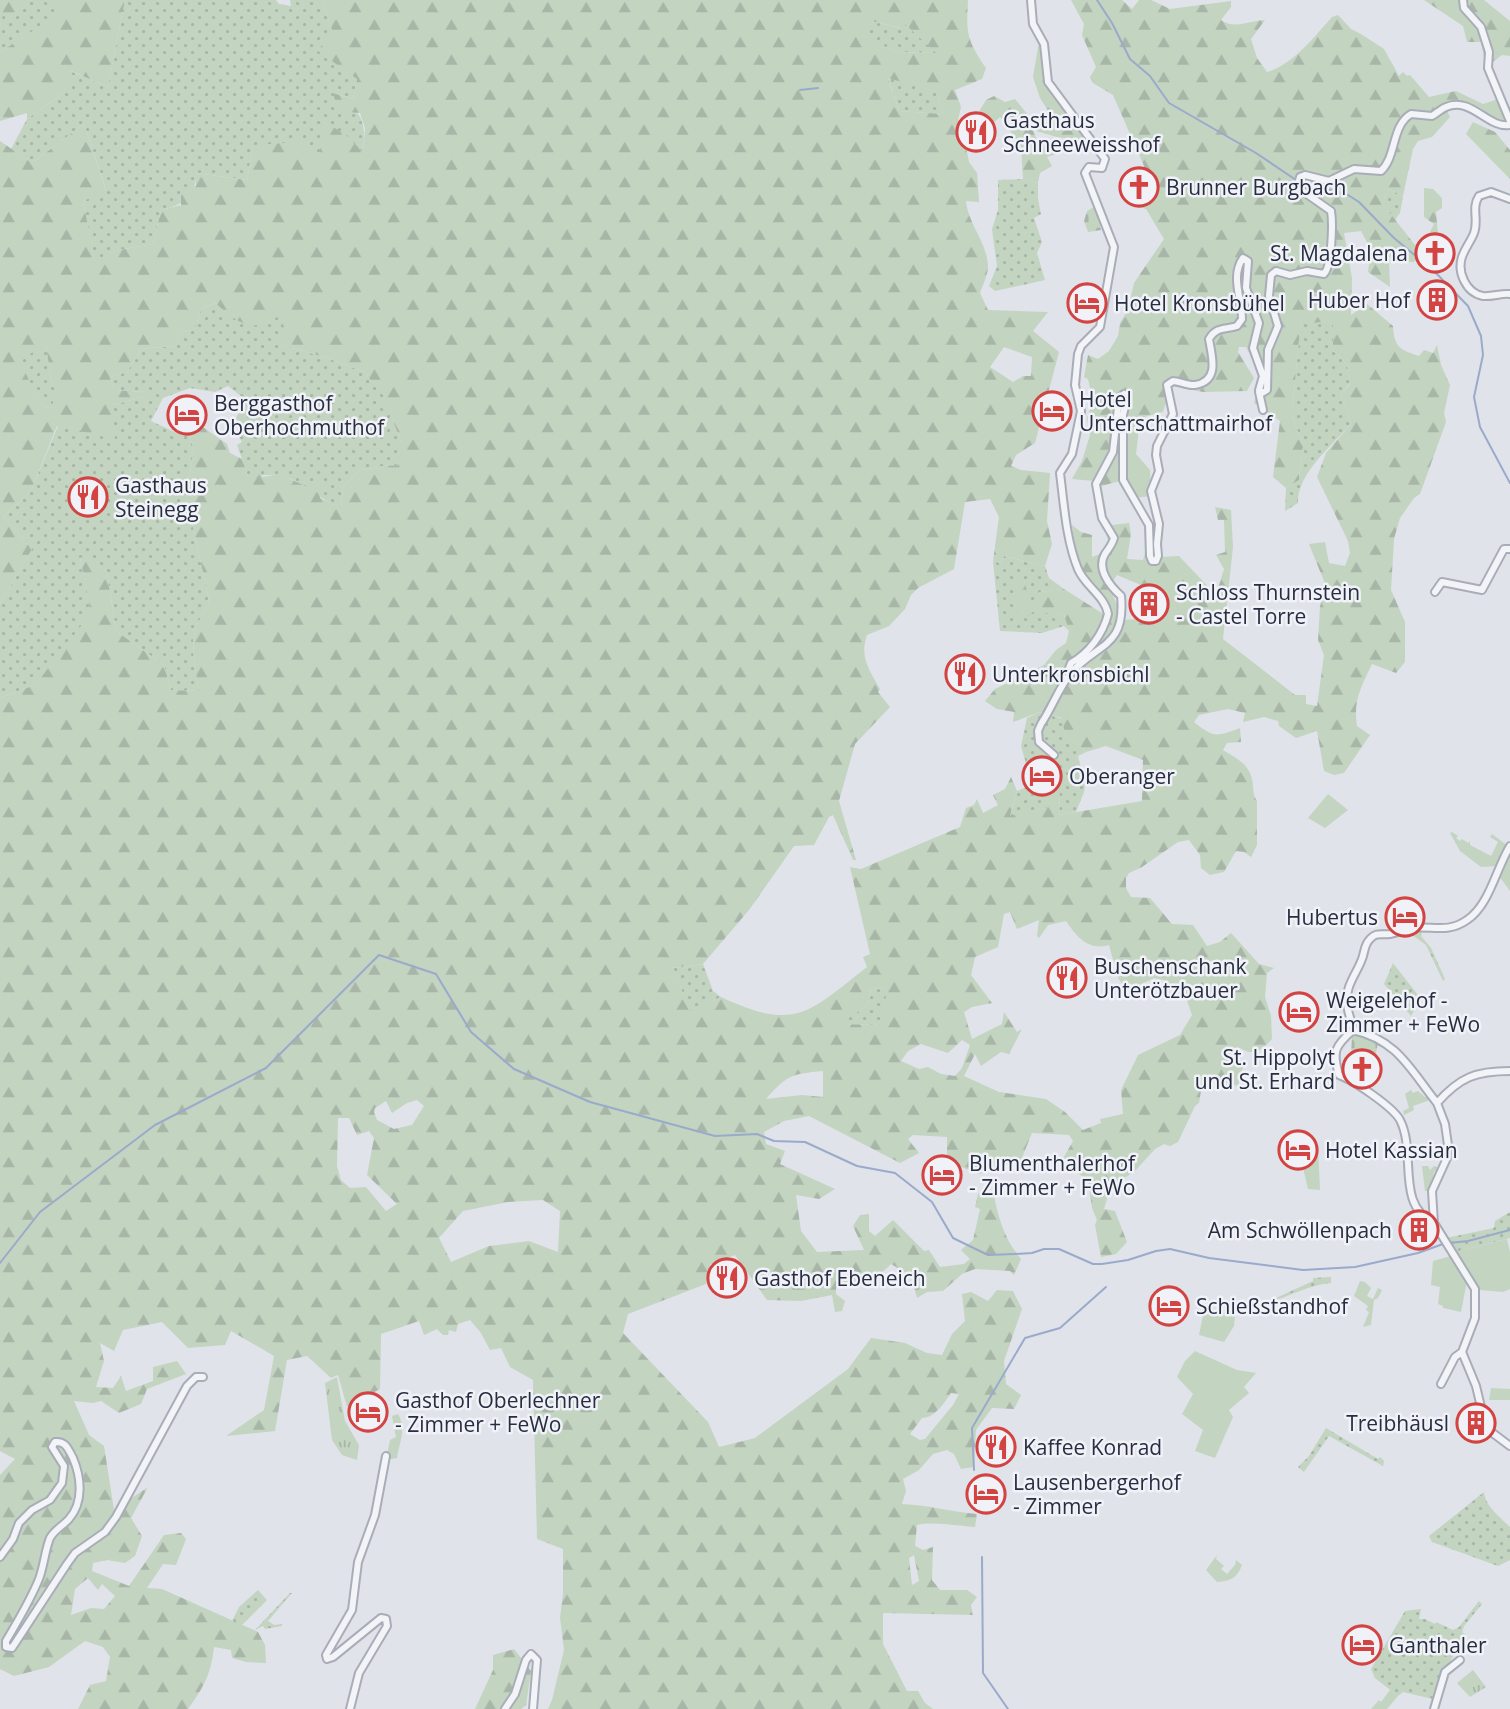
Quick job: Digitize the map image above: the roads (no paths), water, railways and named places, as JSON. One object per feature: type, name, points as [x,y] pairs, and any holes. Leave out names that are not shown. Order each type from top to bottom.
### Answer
[{"type":"street","points":[[1031,0],[1033,24],[1044,44],[1048,82],[1105,159],[1102,168],[1088,169],[1090,187],[1114,247],[1100,327],[1081,346],[1078,354],[1075,385],[1081,411],[1072,454],[1060,473],[1075,562],[1082,578],[1104,603],[1108,614],[1098,636],[1081,657],[1071,663],[1069,668],[1072,671]]},
{"type":"street","points":[[1259,392],[1264,393],[1267,390],[1268,350],[1278,326],[1269,296],[1271,275],[1276,271],[1290,275],[1307,271],[1324,274],[1329,268],[1331,258],[1331,211],[1301,190],[1299,180],[1305,175],[1329,181],[1354,169],[1381,170],[1388,161],[1393,141],[1403,121],[1411,114],[1432,116],[1447,107],[1458,105],[1469,107],[1498,124],[1510,123],[1489,68],[1489,52],[1481,27],[1464,8],[1463,0]]},
{"type":"street","points":[[1510,199],[1491,192],[1479,196],[1474,209],[1475,232],[1461,264],[1465,282],[1478,295],[1510,294]]},
{"type":"street","points":[[1054,755],[1039,742],[1039,728],[1072,671],[1109,643],[1121,616],[1121,596],[1108,585],[1104,573],[1103,559],[1114,538],[1102,518],[1096,484],[1116,440],[1119,398],[1124,394],[1127,398],[1123,415],[1123,480],[1149,525],[1150,556],[1154,562],[1158,556],[1158,524],[1151,491],[1159,471],[1157,446],[1173,414],[1167,385],[1173,380],[1194,385],[1212,374],[1214,365],[1209,339],[1221,327],[1237,326],[1242,320],[1237,278],[1239,264],[1243,258],[1248,261],[1246,288],[1259,323],[1253,348],[1263,376],[1259,392],[1263,410]]},
{"type":"street","points":[[1435,592],[1442,582],[1482,590],[1504,549],[1510,549]]},
{"type":"street","points":[[1353,1030],[1347,991],[1361,962],[1364,946],[1377,934],[1391,934],[1406,928],[1429,927],[1445,930],[1466,921],[1482,907],[1496,870],[1510,846]]},
{"type":"street","points":[[1353,1030],[1336,1047],[1339,1075],[1362,1086],[1399,1119],[1412,1201],[1419,1213],[1434,1223],[1472,1281],[1476,1297],[1475,1318],[1462,1352],[1455,1357],[1441,1384]]},
{"type":"street","points":[[1353,1030],[1393,1047],[1418,1074],[1437,1103],[1445,1124],[1448,1145],[1447,1158],[1432,1191],[1434,1223]]},
{"type":"street","points":[[1437,1103],[1455,1085],[1471,1076],[1486,1071],[1510,1071]]},
{"type":"street","points":[[1462,1352],[1476,1386],[1488,1431],[1510,1446]]},
{"type":"street","points":[[0,1557],[13,1539],[19,1523],[32,1510],[50,1500],[62,1483],[64,1466],[52,1447],[55,1442],[60,1441],[66,1445],[75,1463],[80,1481],[79,1498],[69,1520],[51,1535],[39,1579],[6,1641],[6,1647],[12,1648],[67,1563],[75,1553],[104,1532],[116,1517],[187,1387],[196,1377],[203,1377]]},
{"type":"street","points":[[350,1709],[359,1673],[387,1626],[386,1619],[381,1618],[333,1657],[327,1659],[326,1655],[352,1610],[358,1562],[375,1515],[386,1456]]},
{"type":"street","points":[[505,1709],[515,1695],[526,1660],[531,1654],[537,1660],[533,1709]]},
{"type":"street","points":[[1434,1709],[1445,1672],[1460,1660]]},
{"type":"waterway","points":[[1097,0],[1130,59],[1150,76],[1169,103],[1256,153],[1296,180]]},
{"type":"waterway","points":[[800,90],[818,88]]},
{"type":"waterway","points":[[1301,182],[1348,195],[1359,202],[1468,306],[1481,336],[1483,355],[1474,397],[1480,427],[1510,483]]},
{"type":"waterway","points":[[0,1263],[40,1212],[155,1125],[266,1068],[379,955],[436,974],[471,1032],[514,1069],[590,1102],[715,1136],[757,1134],[774,1141],[805,1142],[857,1166],[895,1173],[932,1202],[953,1238],[988,1255],[1059,1249],[1093,1264],[1102,1264],[1170,1249],[1209,1258],[1303,1270],[1355,1267],[1418,1253],[1443,1244]]},
{"type":"waterway","points":[[1449,1243],[1510,1230]]},
{"type":"waterway","points":[[974,1470],[972,1428],[1025,1338],[1060,1328],[1106,1287]]},
{"type":"waterway","points":[[982,1557],[983,1673],[1008,1709]]},
{"type":"place","name":"Gasthaus Schneeweisshof","points":[[976,132]]},
{"type":"place","name":"Brunner Burgbach","points":[[1139,187]]},
{"type":"place","name":"St. Magdalena","points":[[1435,253]]},
{"type":"place","name":"Huber Hof","points":[[1437,300]]},
{"type":"place","name":"Hotel Kronsbühel","points":[[1087,303]]},
{"type":"place","name":"Hotel Unterschattmairhof","points":[[1052,411]]},
{"type":"place","name":"Berggasthof Oberhochmuthof","points":[[187,415]]},
{"type":"place","name":"Gasthaus Steinegg","points":[[88,497]]},
{"type":"place","name":"Schloss Thurnstein - Castel Torre","points":[[1149,604]]},
{"type":"place","name":"Unterkronsbichl","points":[[965,674]]},
{"type":"place","name":"Oberanger","points":[[1042,776]]},
{"type":"place","name":"Hubertus","points":[[1405,917]]},
{"type":"place","name":"Buschenschank Unterötzbauer","points":[[1067,978]]},
{"type":"place","name":"Weigelehof - Zimmer + FeWo","points":[[1299,1012]]},
{"type":"place","name":"St. Hippolyt und St. Erhard","points":[[1362,1069]]},
{"type":"place","name":"Hotel Kassian","points":[[1298,1150]]},
{"type":"place","name":"Blumenthalerhof - Zimmer + FeWo","points":[[942,1175]]},
{"type":"place","name":"Am Schwöllenpach","points":[[1419,1230]]},
{"type":"place","name":"Gasthof Ebeneich","points":[[727,1278]]},
{"type":"place","name":"Schießstandhof","points":[[1169,1306]]},
{"type":"place","name":"Gasthof Oberlechner - Zimmer + FeWo","points":[[368,1412]]},
{"type":"place","name":"Treibhäusl","points":[[1476,1423]]},
{"type":"place","name":"Kaffee Konrad","points":[[996,1447]]},
{"type":"place","name":"Lausenbergerhof - Zimmer","points":[[986,1494]]},
{"type":"place","name":"Ganthaler","points":[[1362,1645]]}]
